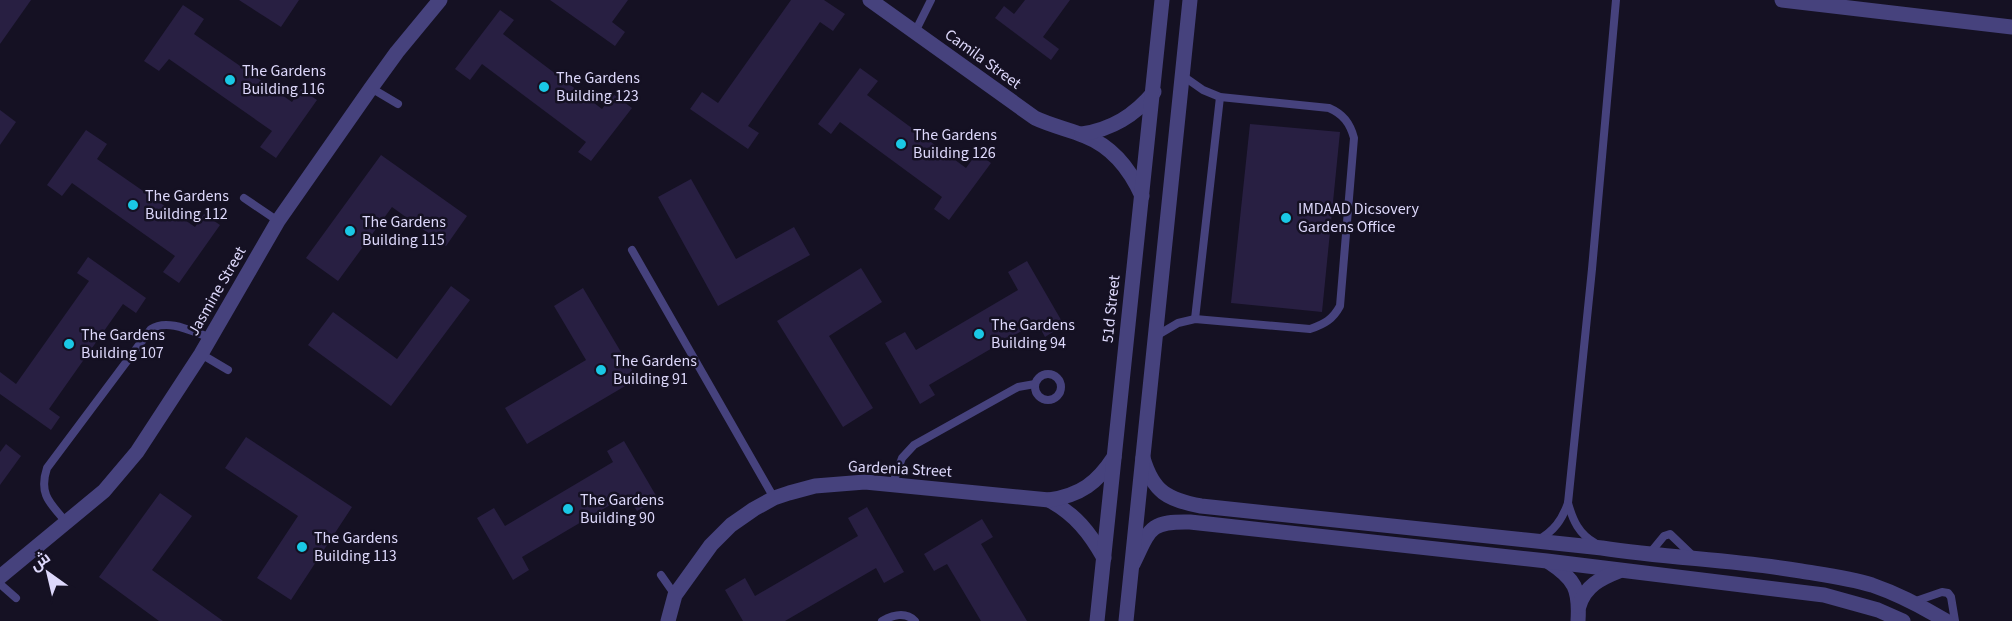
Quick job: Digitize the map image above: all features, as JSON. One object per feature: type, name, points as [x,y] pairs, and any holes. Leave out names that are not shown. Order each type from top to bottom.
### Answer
[{"type":"street","name":"Jasmine Street","points":[[0,577],[104,490],[138,452],[211,338],[278,221],[371,88],[440,0]]},
{"type":"street","name":"Camila Street","points":[[870,0],[1035,118],[1096,141],[1121,160],[1142,196]]},
{"type":"street","name":"51d Street","points":[[1097,621],[1162,0]]},
{"type":"street","points":[[1126,621],[1190,0]]},
{"type":"street","points":[[1782,0],[2012,27]]},
{"type":"street","points":[[1082,135],[1098,132],[1126,119],[1154,92]]},
{"type":"street","name":"Gardenia Street","points":[[668,621],[675,595],[711,545],[731,525],[774,498],[815,486],[865,482],[1049,500],[1063,498],[1087,488],[1104,473],[1114,457]]},
{"type":"street","points":[[1143,458],[1154,484],[1164,494],[1178,502],[1602,548],[1648,555],[1751,563],[1845,578],[1873,585],[1912,602],[1946,621]]},
{"type":"street","name":"Gardenia Street","points":[[1049,500],[1066,510],[1081,523],[1104,558]]},
{"type":"street","points":[[1132,567],[1145,539],[1160,523],[1190,522],[1547,561],[1824,596],[1878,610],[1903,621]]},
{"type":"street","points":[[1547,561],[1571,579],[1579,596],[1578,613]]},
{"type":"street","points":[[1578,613],[1581,598],[1594,584],[1604,576],[1622,570]]},
{"type":"lane","points":[[915,32],[930,0]]},
{"type":"lane","points":[[1535,541],[1551,531],[1559,522],[1568,503],[1616,0]]},
{"type":"lane","points":[[1155,336],[1178,323],[1195,319],[1310,329],[1323,325],[1334,317],[1340,306],[1354,138],[1347,121],[1338,112],[1329,108],[1220,97],[1203,90],[1183,76]]},
{"type":"lane","points":[[371,88],[398,104]]},
{"type":"lane","points":[[1195,319],[1220,97]]},
{"type":"lane","points":[[244,198],[278,221]]},
{"type":"lane","points":[[632,250],[774,498]]},
{"type":"lane","points":[[67,523],[47,500],[43,490],[47,468],[151,329],[157,325],[168,324],[211,338]]},
{"type":"lane","points":[[201,354],[228,370]]},
{"type":"lane","points":[[893,483],[902,458],[914,446],[1018,387],[1035,384]]},
{"type":"lane","points":[[1568,503],[1574,522],[1580,531],[1586,538],[1602,548]]},
{"type":"lane","points":[[1648,555],[1668,534],[1672,535],[1694,557]]},
{"type":"lane","points":[[661,575],[675,595]]},
{"type":"lane","points":[[0,584],[16,598]]},
{"type":"lane","points":[[1912,602],[1942,592],[1948,593],[1951,597],[1955,621]]},
{"type":"lane","points":[[882,621],[899,615],[907,615],[915,621]]},
{"type":"building","points":[[0,0],[31,0],[0,44]]},
{"type":"building","points":[[239,0],[299,0],[281,27]]},
{"type":"building","points":[[550,0],[628,0],[612,22],[625,32],[615,46]]},
{"type":"building","points":[[791,0],[824,0],[845,14],[833,31],[820,22],[748,126],[759,133],[748,149],[690,109],[702,92],[718,103]]},
{"type":"building","points":[[1025,0],[1070,0],[1043,37],[1059,49],[1051,60],[995,18],[1004,6],[1014,14]]},
{"type":"building","name":"The Gardens Building 116","points":[[183,5],[204,19],[194,34],[292,102],[301,89],[317,100],[276,158],[260,147],[272,131],[169,59],[159,71],[144,61]]},
{"type":"building","name":"The Gardens Building 123","points":[[500,10],[514,20],[503,34],[602,109],[613,94],[632,108],[591,161],[578,152],[586,142],[482,64],[470,80],[455,69]]},
{"type":"building","name":"The Gardens Building 126","points":[[860,68],[878,81],[867,95],[966,168],[977,153],[991,163],[949,220],[934,209],[942,197],[840,122],[831,134],[818,124]]},
{"type":"building","points":[[0,110],[16,122],[0,145]]},
{"type":"building","name":"IMDAAD Dicsovery Gardens Office","points":[[1250,124],[1340,132],[1322,312],[1231,303]]},
{"type":"building","name":"The Gardens Building 112","points":[[86,130],[107,144],[97,159],[195,227],[204,214],[220,225],[179,283],[163,272],[175,256],[72,183],[62,196],[47,185]]},
{"type":"building","name":"The Gardens Building 115","points":[[381,155],[467,216],[446,246],[392,207],[338,281],[306,258]]},
{"type":"building","points":[[691,179],[736,259],[794,227],[810,255],[718,306],[658,197]]},
{"type":"building","name":"The Gardens Building 107","points":[[88,257],[146,298],[136,313],[123,304],[49,409],[60,417],[51,430],[0,394],[0,372],[16,384],[89,281],[77,273]]},
{"type":"building","name":"The Gardens Building 94","points":[[1027,261],[1064,325],[1045,337],[1037,322],[929,385],[935,395],[920,404],[885,343],[905,332],[916,350],[1018,290],[1008,272]]},
{"type":"building","points":[[861,268],[882,302],[829,336],[873,408],[843,427],[777,321]]},
{"type":"building","points":[[451,286],[470,300],[391,406],[308,345],[333,312],[397,359]]},
{"type":"building","name":"The Gardens Building 91","points":[[583,288],[637,379],[527,444],[505,408],[586,360],[554,306]]},
{"type":"building","name":"The Gardens Building 113","points":[[246,437],[352,507],[291,600],[257,578],[298,516],[225,468]]},
{"type":"building","name":"The Gardens Building 90","points":[[624,441],[658,499],[637,511],[627,495],[522,557],[529,570],[513,580],[477,518],[494,508],[505,526],[613,462],[607,451]]},
{"type":"building","points":[[6,444],[21,456],[0,485],[0,452]]},
{"type":"building","points":[[160,493],[192,516],[152,570],[223,621],[159,621],[99,577]]},
{"type":"building","points":[[867,507],[904,572],[884,583],[876,568],[785,621],[743,621],[725,590],[745,578],[755,596],[858,536],[848,518]]},
{"type":"building","points":[[982,519],[993,537],[981,544],[1027,621],[981,621],[947,564],[934,571],[924,554]]},
{"type":"place","name":"The Gardens Building 116","points":[[230,80]]},
{"type":"place","name":"The Gardens Building 123","points":[[544,87]]},
{"type":"place","name":"The Gardens Building 126","points":[[901,144]]},
{"type":"place","name":"The Gardens Building 112","points":[[133,205]]},
{"type":"place","name":"IMDAAD Dicsovery Gardens Office","points":[[1286,218]]},
{"type":"place","name":"The Gardens Building 115","points":[[350,231]]},
{"type":"place","name":"The Gardens Building 94","points":[[979,334]]},
{"type":"place","name":"The Gardens Building 107","points":[[69,344]]},
{"type":"place","name":"The Gardens Building 91","points":[[601,370]]},
{"type":"place","name":"The Gardens Building 90","points":[[568,509]]},
{"type":"place","name":"The Gardens Building 113","points":[[302,547]]}]
